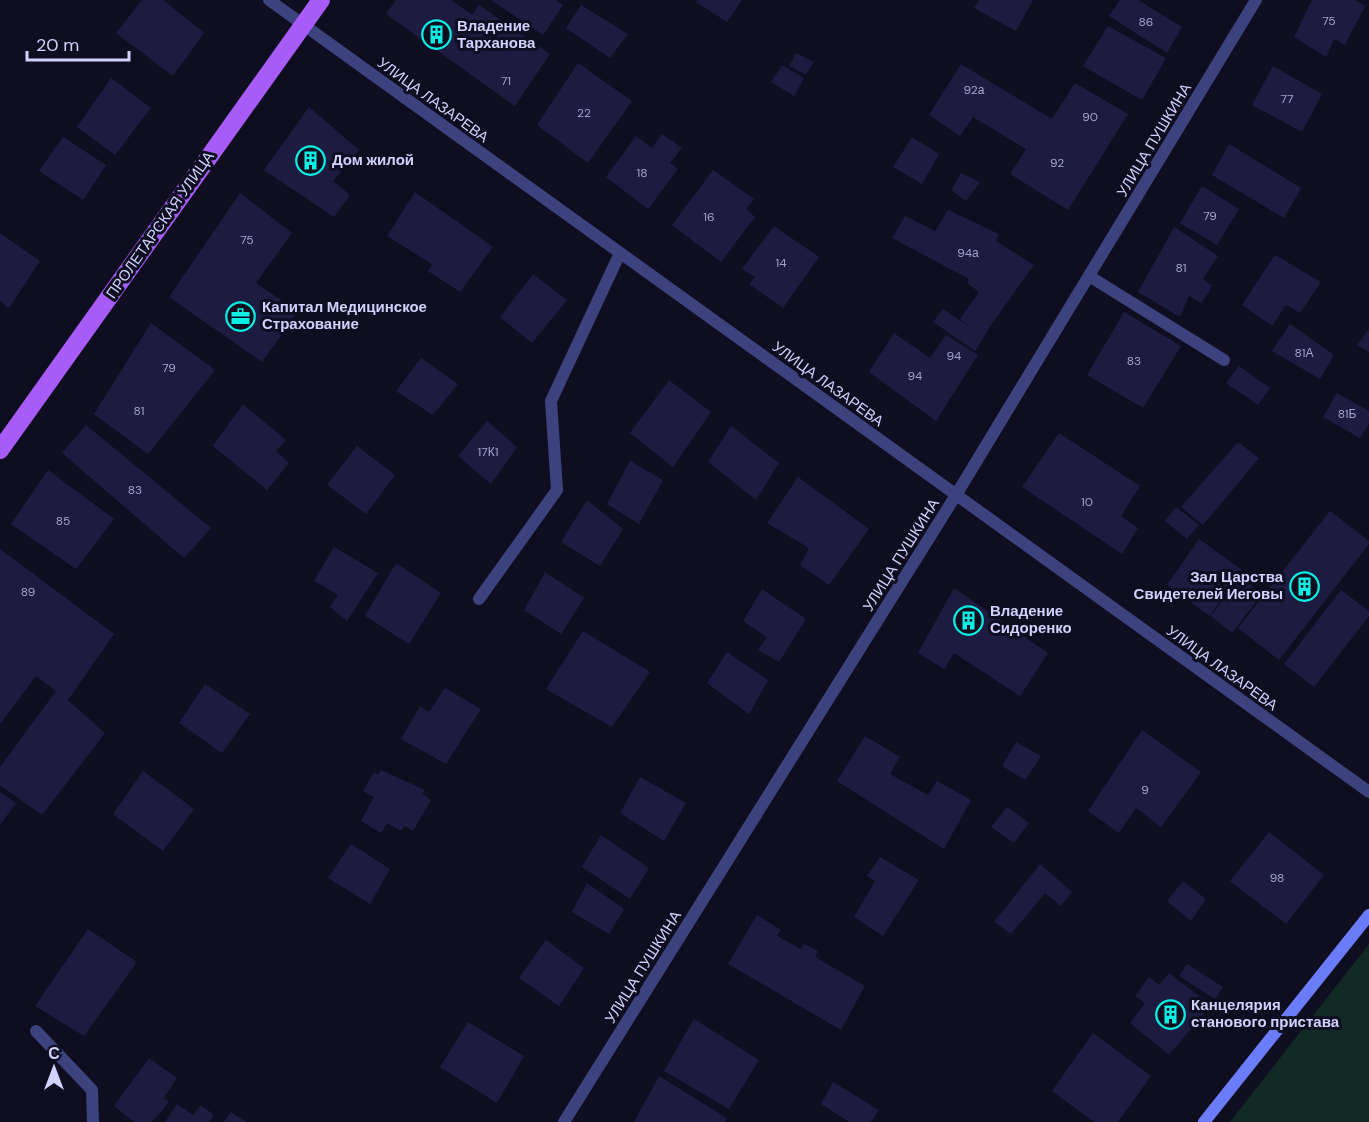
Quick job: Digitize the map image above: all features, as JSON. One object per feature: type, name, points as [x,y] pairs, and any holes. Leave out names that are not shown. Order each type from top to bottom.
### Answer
[{"type":"main road","name":"ПРОЛЕТАРСКАЯ УЛИЦА","points":[[0,450],[321,0]]},
{"type":"street","name":"УЛИЦА ЛАЗАРЕВА","points":[[269,0],[1369,792]]},
{"type":"street","name":"УЛИЦА ПУШКИНА","points":[[564,1122],[956,495],[1256,0]]},
{"type":"street","points":[[479,599],[557,490],[551,401],[620,253]]},
{"type":"street","points":[[1089,276],[1224,360]]},
{"type":"street","points":[[1204,1122],[1369,915]]},
{"type":"street","points":[[36,1031],[93,1090],[93,1122]]},
{"type":"green space","points":[[1369,944],[1369,1122],[1230,1122]]},
{"type":"building","points":[[142,0],[163,0],[204,33],[173,76],[116,33]]},
{"type":"building","points":[[396,0],[451,0],[472,15],[479,5],[550,54],[515,106],[386,14]]},
{"type":"building","points":[[491,0],[556,0],[563,5],[543,35]]},
{"type":"building","points":[[697,0],[742,0],[727,22],[696,2]]},
{"type":"building","points":[[979,0],[1033,0],[1016,31],[974,8]]},
{"type":"building","points":[[1120,0],[1138,0],[1182,27],[1167,53],[1109,16]]},
{"type":"building","points":[[1312,0],[1355,0],[1365,6],[1345,45],[1334,39],[1326,57],[1294,37]]},
{"type":"building","points":[[581,5],[628,34],[610,58],[566,28]]},
{"type":"building","points":[[1108,26],[1166,58],[1142,100],[1083,66]]},
{"type":"building","points":[[796,53],[814,62],[806,75],[789,66]]},
{"type":"building","points":[[578,63],[632,101],[588,163],[537,125]]},
{"type":"building","points":[[961,64],[1052,119],[1075,83],[1128,114],[1068,210],[1010,174],[1026,149],[973,117],[960,136],[929,115]]},
{"type":"building","points":[[782,65],[804,78],[794,96],[771,82]]},
{"type":"building","points":[[1273,66],[1322,94],[1302,132],[1252,105]]},
{"type":"building","points":[[111,78],[151,108],[115,155],[77,127]]},
{"type":"building","name":"Дом жилой","points":[[309,107],[359,150],[333,181],[350,195],[334,217],[264,170]]},
{"type":"building","points":[[662,134],[682,148],[670,163],[678,169],[648,209],[606,177],[636,136],[652,148]]},
{"type":"building","points":[[63,137],[106,165],[83,200],[39,171]]},
{"type":"building","points":[[912,137],[939,154],[922,184],[893,167]]},
{"type":"building","points":[[1229,144],[1301,188],[1284,218],[1212,175]]},
{"type":"building","points":[[713,170],[754,199],[746,209],[755,217],[721,262],[672,225]]},
{"type":"building","points":[[961,173],[980,182],[966,201],[951,190]]},
{"type":"building","points":[[1202,186],[1239,209],[1217,245],[1180,223]]},
{"type":"building","points":[[415,192],[493,247],[460,292],[428,271],[432,264],[387,236]]},
{"type":"building","points":[[240,193],[292,233],[256,283],[298,312],[262,362],[169,297]]},
{"type":"building","points":[[948,210],[999,234],[996,241],[1034,265],[975,351],[933,322],[943,309],[973,329],[960,319],[979,292],[967,283],[969,279],[892,238],[905,216],[935,231]]},
{"type":"building","points":[[774,226],[819,257],[783,308],[749,284],[755,277],[742,269]]},
{"type":"building","points":[[1174,227],[1218,256],[1203,279],[1212,286],[1202,303],[1189,296],[1180,317],[1138,292]]},
{"type":"building","points":[[0,233],[40,261],[9,308],[0,301]]},
{"type":"building","points":[[1275,255],[1321,282],[1300,313],[1286,305],[1272,326],[1242,305]]},
{"type":"building","points":[[533,274],[567,300],[532,343],[500,317]]},
{"type":"building","points":[[1124,312],[1181,346],[1143,408],[1087,375]]},
{"type":"building","points":[[151,323],[215,370],[148,454],[94,414]]},
{"type":"building","points":[[1290,324],[1334,355],[1320,379],[1272,351]]},
{"type":"building","points":[[1369,329],[1369,352],[1357,345]]},
{"type":"building","points":[[894,333],[930,358],[946,335],[978,355],[936,421],[869,372]]},
{"type":"building","points":[[421,358],[458,384],[433,415],[396,391]]},
{"type":"building","points":[[1239,366],[1270,388],[1258,405],[1226,383]]},
{"type":"building","points":[[669,380],[711,412],[673,467],[630,433]]},
{"type":"building","points":[[1337,393],[1369,411],[1369,424],[1360,438],[1323,417]]},
{"type":"building","points":[[243,404],[286,440],[276,451],[289,463],[267,490],[213,446]]},
{"type":"building","points":[[487,421],[517,447],[491,484],[458,456]]},
{"type":"building","points":[[86,425],[211,528],[184,558],[62,453]]},
{"type":"building","points":[[731,426],[779,463],[756,500],[708,462]]},
{"type":"building","points":[[1059,433],[1140,486],[1121,516],[1138,528],[1122,554],[1022,487]]},
{"type":"building","points":[[1238,442],[1259,458],[1203,525],[1181,507]]},
{"type":"building","points":[[357,446],[395,475],[366,514],[327,485]]},
{"type":"building","points":[[630,461],[663,480],[639,524],[607,504]]},
{"type":"building","points":[[48,470],[114,519],[76,569],[11,524]]},
{"type":"building","points":[[798,477],[869,529],[829,585],[800,565],[809,548],[767,523]]},
{"type":"building","points":[[587,500],[623,529],[600,566],[561,542]]},
{"type":"building","points":[[1176,507],[1199,525],[1187,539],[1165,521]]},
{"type":"building","name":"Зал Царства Свидетелей Иеговы","points":[[1330,511],[1369,541],[1369,544],[1279,660],[1238,628]]},
{"type":"building","points":[[1199,539],[1242,570],[1210,616],[1167,585]]},
{"type":"building","points":[[334,547],[378,573],[347,621],[330,607],[338,595],[314,581]]},
{"type":"building","points":[[0,549],[114,634],[68,700],[62,695],[105,733],[42,815],[0,785],[0,767],[56,691],[36,676],[0,724]]},
{"type":"building","points":[[396,563],[441,593],[409,644],[365,616]]},
{"type":"building","points":[[545,572],[584,598],[561,634],[524,610]]},
{"type":"building","points":[[1240,577],[1262,594],[1232,633],[1211,616]]},
{"type":"building","name":"Владение Сидоренко","points":[[954,588],[1048,653],[1020,696],[954,653],[944,669],[918,653]]},
{"type":"building","points":[[762,589],[806,619],[779,662],[758,650],[767,637],[743,621]]},
{"type":"building","points":[[1341,590],[1369,611],[1369,616],[1314,687],[1284,664]]},
{"type":"building","points":[[583,631],[650,672],[612,727],[546,689]]},
{"type":"building","points":[[727,652],[768,680],[749,714],[707,683]]},
{"type":"building","points":[[205,684],[250,714],[222,753],[179,723]]},
{"type":"building","points":[[445,688],[481,709],[446,764],[401,739],[420,706],[429,712]]},
{"type":"building","points":[[1142,730],[1201,772],[1161,827],[1136,808],[1119,833],[1088,811]]},
{"type":"building","points":[[865,736],[900,757],[890,774],[928,795],[937,781],[971,800],[944,849],[837,781]]},
{"type":"building","points":[[1016,742],[1041,756],[1025,780],[1002,766]]},
{"type":"building","points":[[381,770],[425,790],[422,794],[431,800],[413,831],[405,826],[401,831],[387,823],[381,833],[361,821],[374,797],[363,791],[374,772],[378,775]]},
{"type":"building","points":[[143,771],[194,809],[163,851],[113,814]]},
{"type":"building","points":[[640,777],[686,803],[664,841],[620,813]]},
{"type":"building","points":[[0,792],[16,803],[0,825]]},
{"type":"building","points":[[1007,807],[1029,823],[1014,843],[991,827]]},
{"type":"building","points":[[1269,832],[1324,875],[1286,924],[1230,881]]},
{"type":"building","points":[[601,835],[649,868],[630,899],[582,867]]},
{"type":"building","points":[[351,844],[390,869],[370,904],[328,878]]},
{"type":"building","points":[[880,857],[919,880],[883,936],[854,917],[875,881],[867,876]]},
{"type":"building","points":[[1040,864],[1072,892],[1061,906],[1045,893],[1011,934],[994,922]]},
{"type":"building","points":[[1183,881],[1206,899],[1191,921],[1167,901]]},
{"type":"building","points":[[587,883],[624,909],[609,934],[572,912]]},
{"type":"building","points":[[757,915],[781,930],[777,936],[801,949],[804,944],[818,951],[815,957],[865,986],[841,1030],[728,964]]},
{"type":"building","points":[[88,929],[137,962],[84,1036],[35,1006]]},
{"type":"building","points":[[546,940],[584,968],[559,1006],[519,978]]},
{"type":"building","points":[[1187,964],[1223,987],[1215,999],[1179,976]]},
{"type":"building","name":"Канцелярия станового пристава","points":[[1169,973],[1211,1005],[1169,1055],[1130,1023],[1145,1003],[1135,996],[1149,977],[1159,985]]},
{"type":"building","points":[[694,1019],[759,1060],[729,1109],[664,1071]]},
{"type":"building","points":[[468,1022],[524,1056],[497,1103],[440,1067]]},
{"type":"building","points":[[1093,1033],[1151,1076],[1118,1122],[1094,1122],[1052,1091]]},
{"type":"building","points":[[149,1058],[177,1078],[164,1098],[169,1102],[152,1122],[134,1122],[114,1106]]},
{"type":"building","points":[[659,1076],[727,1118],[725,1122],[634,1122]]},
{"type":"building","points":[[833,1082],[879,1110],[871,1122],[849,1122],[821,1104]]},
{"type":"building","points":[[177,1104],[193,1115],[201,1105],[214,1115],[209,1122],[165,1122]]},
{"type":"building","points":[[231,1112],[246,1122],[224,1122]]},
{"type":"place","name":"Владение Тарханова","points":[[436,35]]},
{"type":"place","name":"Дом жилой","points":[[311,160]]},
{"type":"place","name":"Капитал Медицинское Страхование","points":[[241,316]]},
{"type":"place","name":"Зал Царства Свидетелей Иеговы","points":[[1304,586]]},
{"type":"place","name":"Владение Сидоренко","points":[[969,620]]},
{"type":"place","name":"Канцелярия станового пристава","points":[[1170,1014]]}]
